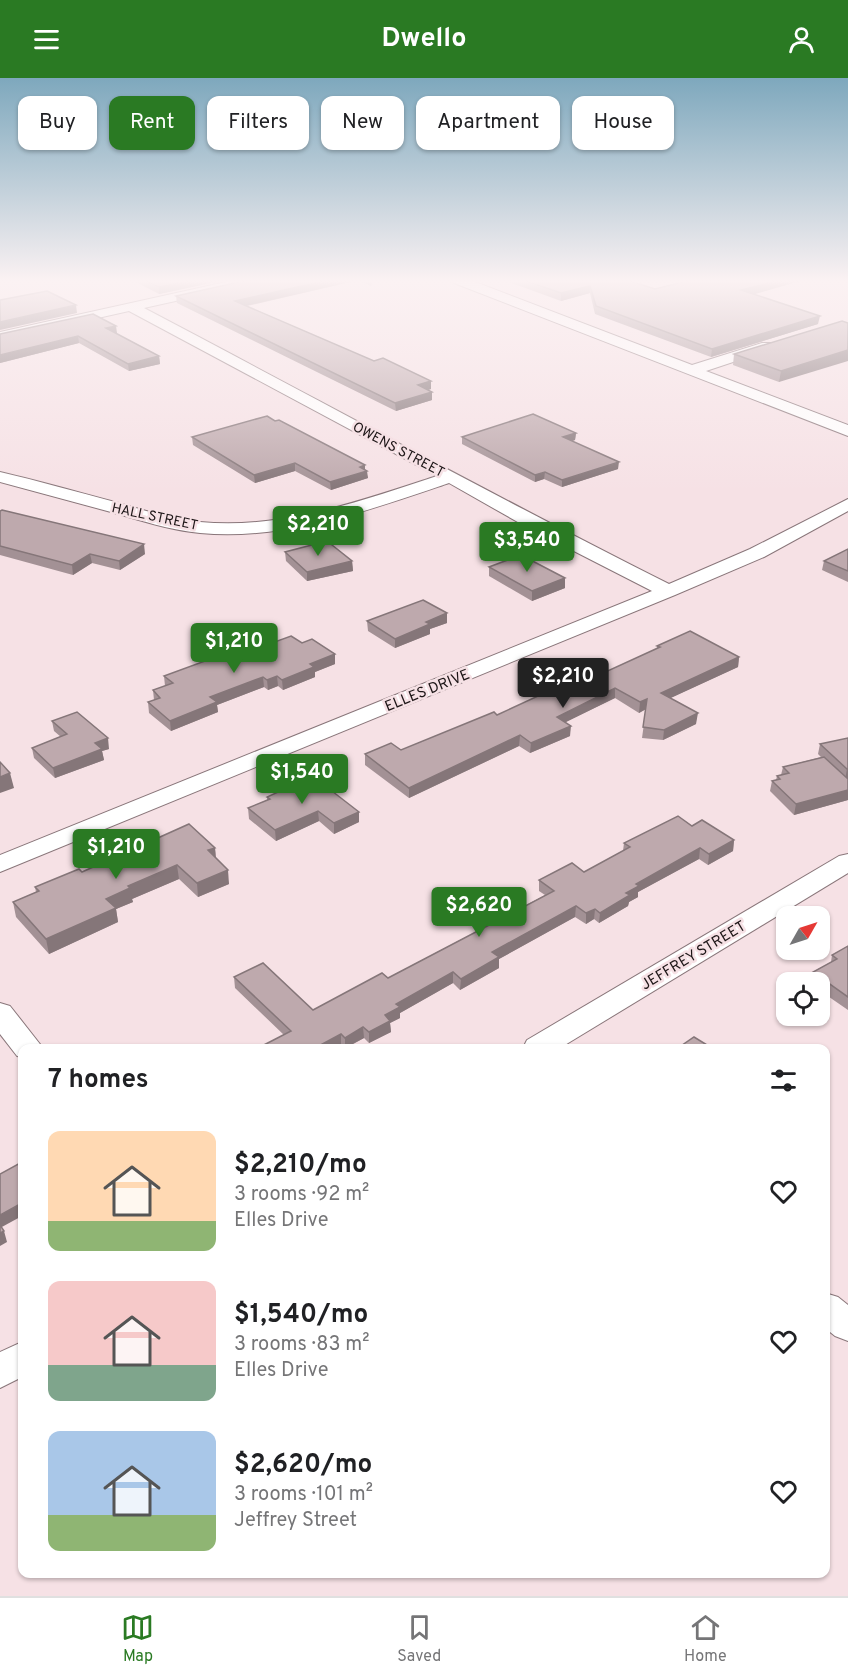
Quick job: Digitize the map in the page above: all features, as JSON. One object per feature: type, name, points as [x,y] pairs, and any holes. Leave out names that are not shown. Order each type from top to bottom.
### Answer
[{"type":"street","name":"OWENS STREET","points":[[213,351],[530,521],[668,591]]},
{"type":"street","points":[[643,351],[848,431]]},
{"type":"street","points":[[693,370],[751,351]]},
{"type":"street","name":"HALL STREET","points":[[0,477],[166,521],[211,528],[261,528],[309,521],[352,510],[451,477]]},
{"type":"street","name":"ELLES DRIVE","points":[[0,864],[668,591],[757,553],[848,504]]},
{"type":"street","name":"JEFFREY STREET","points":[[545,1044],[848,862]]},
{"type":"street","points":[[0,1013],[25,1044]]},
{"type":"street","points":[[830,1312],[848,1325]]},
{"type":"street","points":[[0,1371],[18,1360]]},
{"type":"building","points":[[0,351],[17,351],[0,355]]},
{"type":"building","points":[[105,351],[149,351],[159,356],[128,364]]},
{"type":"building","points":[[288,351],[350,351],[374,361],[383,358],[431,381],[418,385],[432,392],[395,403]]},
{"type":"building","points":[[744,351],[845,351],[781,371],[734,354]]},
{"type":"building","points":[[533,414],[576,433],[563,437],[619,462],[562,480],[545,472],[535,475],[462,437]]},
{"type":"building","points":[[267,416],[365,465],[360,467],[367,471],[330,482],[295,463],[254,475],[192,437]]},
{"type":"building","points":[[0,511],[144,544],[119,561],[90,554],[72,565],[0,546]]},
{"type":"building","points":[[327,541],[352,561],[307,572],[285,552]]},
{"type":"building","points":[[848,549],[848,571],[824,561]]},
{"type":"building","points":[[521,555],[565,578],[532,591],[489,567]]},
{"type":"building","points":[[423,600],[447,613],[426,622],[430,624],[395,639],[367,621]]},
{"type":"building","points":[[690,631],[739,657],[661,693],[698,713],[664,730],[643,727],[647,699],[640,702],[615,688],[557,717],[571,726],[531,743],[520,735],[409,788],[365,754],[391,743],[401,750],[494,712],[497,715],[592,671],[599,675]]},
{"type":"building","points":[[291,636],[302,643],[312,639],[335,654],[310,664],[314,667],[282,680],[277,676],[267,680],[263,677],[210,697],[217,702],[170,721],[148,702],[160,698],[153,690],[173,683],[164,676],[243,647],[250,651]]},
{"type":"building","points":[[77,712],[108,738],[95,743],[102,749],[53,768],[32,748],[67,734],[52,721]]},
{"type":"building","points":[[848,738],[848,769],[847,769],[820,744]]},
{"type":"building","points":[[824,757],[848,779],[848,790],[796,804],[772,781],[780,779],[777,776],[789,773],[783,767]]},
{"type":"building","points":[[0,762],[10,773],[0,777]]},
{"type":"building","points":[[319,781],[359,812],[334,823],[318,811],[275,830],[248,808],[300,782],[306,787]]},
{"type":"building","points":[[678,816],[692,826],[702,820],[734,840],[709,854],[700,848],[636,884],[639,886],[626,893],[630,895],[600,913],[595,909],[586,913],[576,906],[492,952],[499,957],[461,979],[453,972],[396,1004],[400,1007],[385,1015],[390,1021],[369,1032],[363,1027],[345,1038],[341,1034],[322,1044],[266,1044],[291,1031],[234,977],[263,963],[313,1010],[382,973],[388,978],[554,891],[539,880],[572,863],[584,872],[630,847],[624,843]]},
{"type":"building","points":[[189,824],[215,848],[208,850],[228,870],[197,883],[177,865],[128,886],[130,888],[106,899],[116,908],[46,939],[13,902],[39,891],[35,887],[79,869],[82,872]]},
{"type":"building","points":[[848,946],[848,997],[830,984],[830,972],[813,972],[837,959],[832,955]]},
{"type":"building","points":[[694,1037],[705,1044],[684,1044]]},
{"type":"building","points":[[18,1164],[18,1205],[0,1215],[0,1174]]}]
